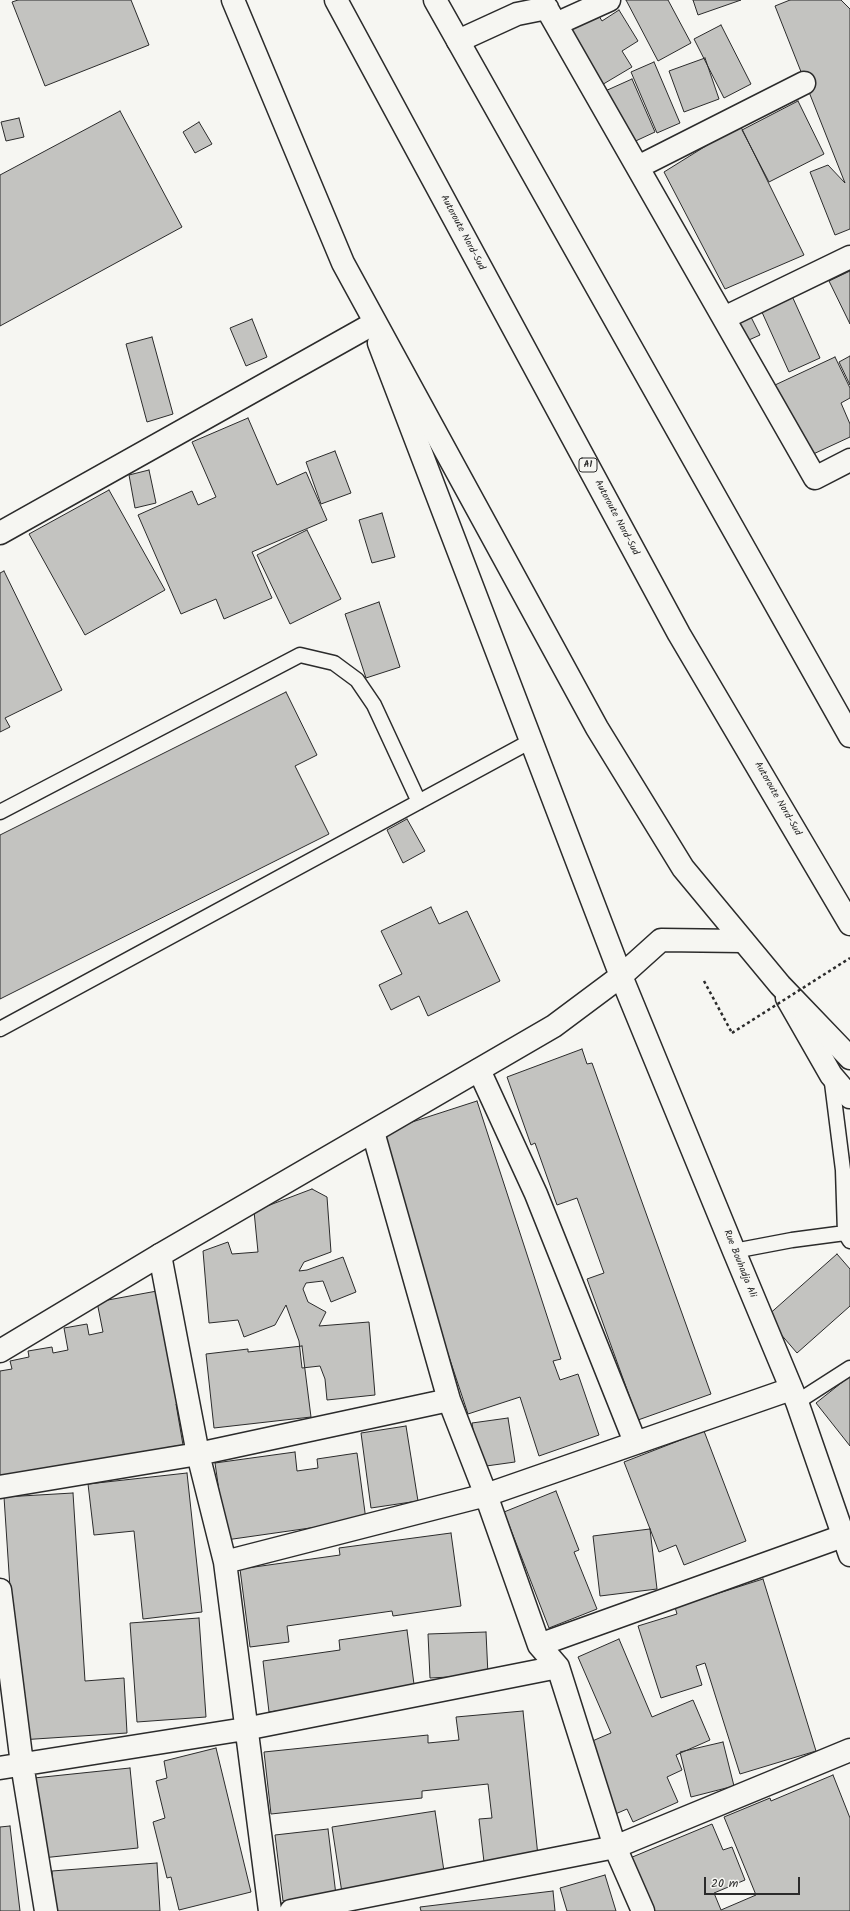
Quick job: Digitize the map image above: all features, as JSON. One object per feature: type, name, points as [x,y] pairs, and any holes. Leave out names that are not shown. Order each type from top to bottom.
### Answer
[{"type":"main road","points":[[233,0],[343,263],[597,728],[683,868],[780,985],[850,1058]]},
{"type":"main road","name":"Autoroute Nord-Sud","points":[[336,0],[679,634],[850,924]]},
{"type":"main road","points":[[435,0],[850,736]]},
{"type":"main road","points":[[458,41],[517,14],[548,11],[609,0]]},
{"type":"main road","points":[[548,11],[815,478],[850,460]]},
{"type":"main road","points":[[638,168],[804,84]]},
{"type":"main road","points":[[724,318],[850,257]]},
{"type":"main road","name":"Rue Bouhadja Ali","points":[[343,263],[371,325],[621,976],[794,1395],[846,1546]]},
{"type":"main road","points":[[0,533],[371,325]]},
{"type":"main road","points":[[0,1351],[160,1255],[554,1026],[621,976],[661,940],[743,941]]},
{"type":"main road","points":[[780,985],[831,1075],[850,1097]]},
{"type":"main road","points":[[479,1070],[536,1194],[635,1442]]},
{"type":"main road","points":[[373,1132],[449,1400],[486,1495],[538,1645],[558,1667],[615,1847],[643,1911]]},
{"type":"main road","points":[[160,1255],[198,1454],[225,1562],[245,1729],[270,1911]]},
{"type":"main road","points":[[225,1562],[486,1495],[635,1442],[794,1395]]},
{"type":"main road","points":[[0,1487],[198,1454],[449,1400]]},
{"type":"main road","points":[[538,1645],[846,1546]]},
{"type":"main road","points":[[0,1590],[22,1764],[46,1911]]},
{"type":"main road","points":[[0,1768],[245,1729],[558,1667]]},
{"type":"main road","points":[[291,1911],[615,1847],[850,1750]]},
{"type":"lane","points":[[0,812],[300,655],[334,662],[357,680],[374,705],[420,802]]},
{"type":"lane","points":[[0,1029],[531,741]]},
{"type":"lane","points":[[734,1251],[792,1240],[847,1237],[843,1170],[831,1075]]},
{"type":"lane","points":[[794,1395],[850,1368]]},
{"type":"path","points":[[704,981],[732,1033],[850,958]]},
{"type":"building","points":[[18,0],[131,0],[149,45],[45,86],[12,2]]},
{"type":"building","points":[[626,0],[668,0],[691,43],[658,61]]},
{"type":"building","points":[[693,0],[741,0],[698,15]]},
{"type":"building","points":[[790,0],[841,0],[850,9],[850,229],[835,235],[810,172],[828,165],[845,183],[775,6]]},
{"type":"building","points":[[619,10],[638,41],[622,51],[632,67],[600,86],[566,29],[596,11],[602,21]]},
{"type":"building","points":[[721,25],[751,84],[724,98],[694,39]]},
{"type":"building","points":[[705,58],[719,99],[684,112],[669,71]]},
{"type":"building","points":[[654,62],[680,123],[657,133],[631,72]]},
{"type":"building","points":[[632,79],[655,132],[627,145],[603,92]]},
{"type":"building","points":[[798,101],[824,154],[769,182],[742,130]]},
{"type":"building","points":[[120,111],[182,227],[0,326],[0,175]]},
{"type":"building","points":[[19,118],[24,137],[6,141],[1,122]]},
{"type":"building","points":[[199,122],[212,144],[195,153],[183,132]]},
{"type":"building","points":[[741,127],[804,255],[725,289],[664,172],[709,144],[708,143]]},
{"type":"building","points":[[850,271],[850,324],[829,281]]},
{"type":"building","points":[[792,296],[820,358],[789,372],[761,310]]},
{"type":"building","points":[[750,315],[760,335],[740,344],[731,325]]},
{"type":"building","points":[[252,319],[267,357],[246,366],[230,328]]},
{"type":"building","points":[[152,337],[173,414],[147,422],[126,344]]},
{"type":"building","points":[[850,356],[850,385],[839,362]]},
{"type":"building","points":[[835,357],[850,388],[850,398],[841,403],[850,424],[850,437],[809,456],[775,385]]},
{"type":"building","points":[[248,418],[277,485],[306,472],[327,520],[252,552],[272,598],[224,619],[216,599],[181,614],[138,515],[192,491],[198,505],[216,497],[192,442]]},
{"type":"building","points":[[335,451],[351,493],[321,504],[306,462]]},
{"type":"building","points":[[149,470],[156,503],[135,508],[129,475]]},
{"type":"building","points":[[109,490],[165,590],[85,635],[29,534]]},
{"type":"building","points":[[382,513],[395,557],[372,563],[359,520]]},
{"type":"building","points":[[307,530],[341,599],[290,624],[257,555]]},
{"type":"building","points":[[4,571],[62,690],[5,718],[10,727],[0,732],[0,573]]},
{"type":"building","points":[[379,602],[400,667],[366,678],[345,614]]},
{"type":"building","points":[[286,692],[317,755],[295,766],[329,834],[0,999],[0,835]]},
{"type":"building","points":[[407,819],[425,851],[403,863],[387,830]]},
{"type":"building","points":[[431,907],[439,924],[467,911],[500,981],[428,1016],[419,996],[391,1010],[379,985],[402,974],[381,931]]},
{"type":"building","points":[[582,1049],[587,1064],[592,1063],[711,1394],[638,1420],[587,1279],[604,1273],[577,1198],[557,1205],[535,1143],[531,1145],[507,1077]]},
{"type":"building","points":[[477,1101],[561,1359],[553,1361],[560,1380],[578,1374],[599,1435],[539,1456],[520,1397],[468,1414],[375,1134]]},
{"type":"building","points":[[312,1189],[327,1197],[331,1252],[304,1262],[299,1271],[307,1270],[343,1257],[356,1292],[331,1302],[323,1281],[306,1283],[303,1289],[308,1302],[326,1312],[319,1326],[369,1322],[375,1395],[327,1400],[325,1379],[320,1366],[302,1368],[299,1341],[286,1305],[275,1325],[244,1337],[238,1320],[209,1323],[203,1251],[228,1242],[232,1254],[258,1252],[254,1211]]},
{"type":"building","points":[[837,1254],[850,1269],[850,1306],[797,1353],[766,1317]]},
{"type":"building","points":[[157,1291],[183,1402],[176,1404],[183,1445],[164,1448],[165,1453],[0,1483],[0,1371],[12,1369],[10,1361],[29,1357],[28,1351],[52,1347],[53,1353],[68,1350],[64,1328],[87,1324],[89,1335],[103,1332],[97,1302]]},
{"type":"building","points":[[302,1346],[311,1417],[214,1428],[206,1354],[248,1349],[248,1352]]},
{"type":"building","points":[[850,1376],[850,1446],[816,1403]]},
{"type":"building","points":[[508,1418],[515,1462],[479,1467],[472,1423]]},
{"type":"building","points":[[406,1426],[418,1501],[371,1508],[361,1433]]},
{"type":"building","points":[[704,1431],[746,1541],[684,1565],[676,1545],[659,1552],[624,1462]]},
{"type":"building","points":[[295,1452],[297,1471],[318,1468],[317,1459],[357,1453],[366,1520],[226,1540],[215,1463]]},
{"type":"building","points":[[187,1473],[202,1612],[143,1619],[134,1531],[94,1535],[88,1484]]},
{"type":"building","points":[[556,1491],[579,1550],[574,1552],[597,1609],[549,1628],[504,1512]]},
{"type":"building","points":[[73,1493],[85,1681],[124,1678],[127,1733],[20,1740],[4,1497]]},
{"type":"building","points":[[650,1529],[657,1589],[600,1596],[593,1536]]},
{"type":"building","points":[[451,1533],[461,1606],[393,1616],[392,1611],[287,1626],[289,1642],[250,1647],[240,1569],[340,1555],[339,1548]]},
{"type":"building","points":[[763,1579],[816,1751],[740,1774],[705,1663],[696,1666],[702,1685],[661,1698],[638,1626],[677,1614],[675,1607]]},
{"type":"building","points":[[199,1618],[206,1717],[137,1722],[130,1623]]},
{"type":"building","points":[[407,1630],[415,1692],[269,1712],[263,1661],[340,1650],[339,1640]]},
{"type":"building","points":[[486,1632],[488,1675],[430,1678],[428,1634]]},
{"type":"building","points":[[619,1639],[652,1717],[693,1700],[710,1740],[676,1755],[682,1770],[667,1777],[678,1802],[633,1822],[627,1809],[613,1815],[583,1745],[611,1733],[578,1657]]},
{"type":"building","points":[[523,1711],[538,1856],[484,1862],[479,1819],[492,1818],[488,1784],[422,1791],[422,1798],[271,1814],[264,1752],[428,1735],[428,1743],[459,1740],[456,1717]]},
{"type":"building","points":[[723,1742],[734,1786],[691,1797],[680,1752]]},
{"type":"building","points":[[216,1748],[251,1892],[179,1910],[171,1877],[167,1878],[153,1822],[165,1818],[156,1781],[167,1778],[164,1761]]},
{"type":"building","points":[[130,1768],[138,1848],[42,1858],[34,1778]]},
{"type":"building","points":[[833,1775],[850,1818],[850,1911],[652,1911],[630,1858],[712,1824],[723,1850],[732,1847],[745,1880],[714,1893],[721,1910],[756,1895],[724,1817],[770,1798],[771,1801]]},
{"type":"building","points":[[435,1811],[445,1878],[342,1893],[332,1827]]},
{"type":"building","points":[[10,1826],[20,1911],[0,1911],[0,1827]]},
{"type":"building","points":[[328,1829],[336,1895],[283,1901],[275,1835]]},
{"type":"building","points":[[157,1863],[160,1911],[55,1911],[52,1871]]},
{"type":"building","points":[[605,1875],[616,1911],[567,1911],[560,1888]]},
{"type":"building","points":[[553,1891],[555,1911],[421,1911],[420,1907]]}]
